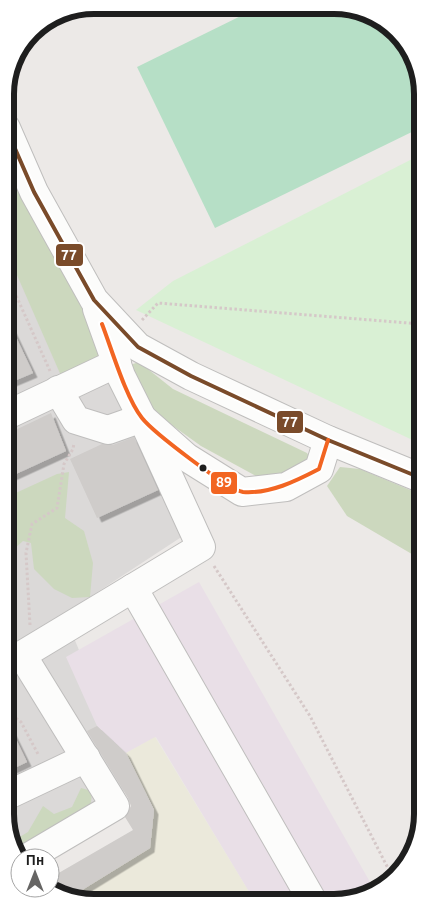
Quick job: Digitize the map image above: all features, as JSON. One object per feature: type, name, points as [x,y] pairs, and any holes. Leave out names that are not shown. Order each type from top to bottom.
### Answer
[{"type":"street","points":[[14,146],[34,192],[94,300],[116,363],[201,547],[22,655],[115,806],[44,848]]},
{"type":"street","points":[[94,300],[138,347],[191,376],[328,440],[414,475]]},
{"type":"street","points":[[14,412],[116,363]]},
{"type":"street","points":[[58,390],[76,420],[108,430],[142,418]]},
{"type":"street","points":[[142,418],[186,457],[242,492],[286,487],[319,469],[328,440]]},
{"type":"street","points":[[133,588],[309,894]]},
{"type":"street","points":[[14,792],[86,758]]},
{"type":"path","points":[[14,292],[58,390]]},
{"type":"path","points":[[128,335],[158,303],[414,323]]},
{"type":"path","points":[[22,655],[30,632],[30,601],[26,553],[32,524],[57,508],[64,464],[74,449],[76,420]]},
{"type":"path","points":[[201,547],[310,716],[390,871]]},
{"type":"path","points":[[14,717],[21,722],[49,776]]},
{"type":"shaded area","points":[[14,160],[189,532],[64,614],[135,785],[21,848],[14,825]]},
{"type":"shaded area","points":[[199,582],[372,885],[345,894],[250,894],[156,737],[126,753],[97,726],[66,657]]},
{"type":"shaded area","points":[[155,737],[250,894],[77,893],[150,848],[154,810],[126,753]]},
{"type":"green space","points":[[245,14],[350,15],[379,27],[391,37],[404,54],[414,83],[414,131],[215,228],[137,67]]},
{"type":"green space","points":[[414,158],[414,441],[136,310],[173,281]]},
{"type":"green space","points":[[14,171],[92,314],[106,360],[62,378],[14,268]]},
{"type":"green space","points":[[139,362],[173,389],[307,453],[313,463],[265,481],[201,446],[148,408],[127,366]]},
{"type":"green space","points":[[340,467],[360,469],[414,492],[414,555],[347,516],[327,486]]},
{"type":"green space","points":[[69,472],[65,518],[84,531],[93,563],[90,597],[72,598],[54,589],[34,569],[31,543],[23,541],[14,549],[14,494],[57,474]]},
{"type":"green space","points":[[81,788],[92,791],[90,814],[33,848],[21,848],[17,838],[28,832],[43,806],[54,814],[72,807]]},
{"type":"building","points":[[14,333],[33,373],[14,381]]},
{"type":"building","points":[[51,413],[66,451],[14,475],[14,431]]},
{"type":"building","points":[[134,437],[158,490],[97,518],[70,459],[102,444],[113,445]]},
{"type":"building","points":[[97,726],[126,753],[154,810],[150,848],[77,893],[60,887],[60,872],[133,830],[125,817],[131,806],[87,731]]},
{"type":"building","points":[[14,735],[27,762],[14,768]]},
{"type":"transit line","name":"77","points":[[14,146],[34,192],[94,300],[138,347],[191,376],[328,440],[414,475]]},
{"type":"transit line","name":"89","points":[[102,324],[130,399],[142,418],[191,460],[235,489],[243,492],[273,489],[319,469],[328,440]]}]
